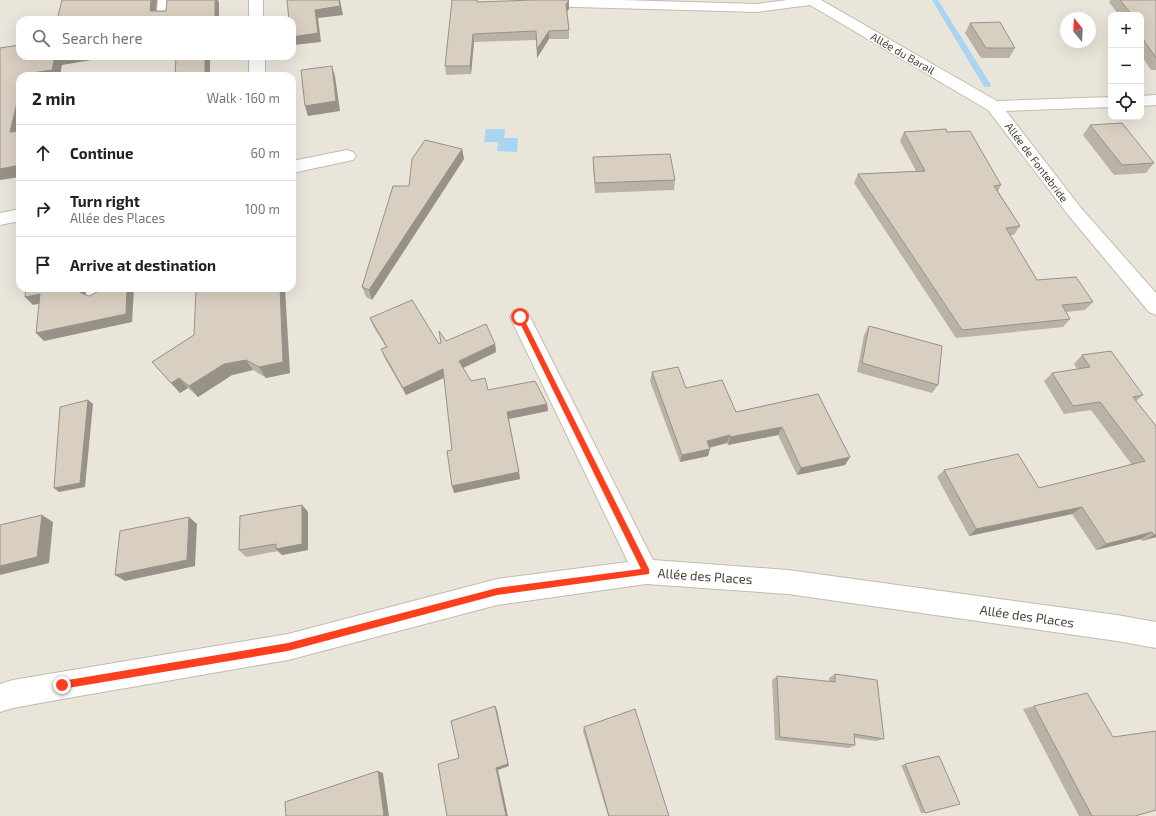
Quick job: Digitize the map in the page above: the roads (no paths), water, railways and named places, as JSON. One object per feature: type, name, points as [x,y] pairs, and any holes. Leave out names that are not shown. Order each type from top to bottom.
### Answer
[{"type":"street","points":[[163,16],[165,0]]},
{"type":"street","points":[[256,0],[256,16]]},
{"type":"street","name":"Allée du Barail","points":[[529,1],[608,3],[639,6],[757,8],[812,0],[994,106]]},
{"type":"street","points":[[257,60],[257,72]]},
{"type":"street","points":[[1144,101],[1156,100]]},
{"type":"street","name":"Allée de Fontebride","points":[[994,106],[1108,102]]},
{"type":"street","name":"Allée de Fontebride","points":[[994,106],[1075,212],[1156,307]]},
{"type":"street","points":[[296,166],[347,156]]},
{"type":"street","points":[[0,218],[16,216]]},
{"type":"street","points":[[520,317],[646,572]]},
{"type":"street","name":"Allée des Places","points":[[0,698],[13,694],[62,685],[288,647],[497,592],[646,572],[788,582],[1118,628],[1156,636]]},
{"type":"water","points":[[486,129],[505,129],[504,138],[518,138],[517,152],[497,151],[498,142],[484,142]]},
{"type":"waterway","points":[[935,0],[987,85]]}]
